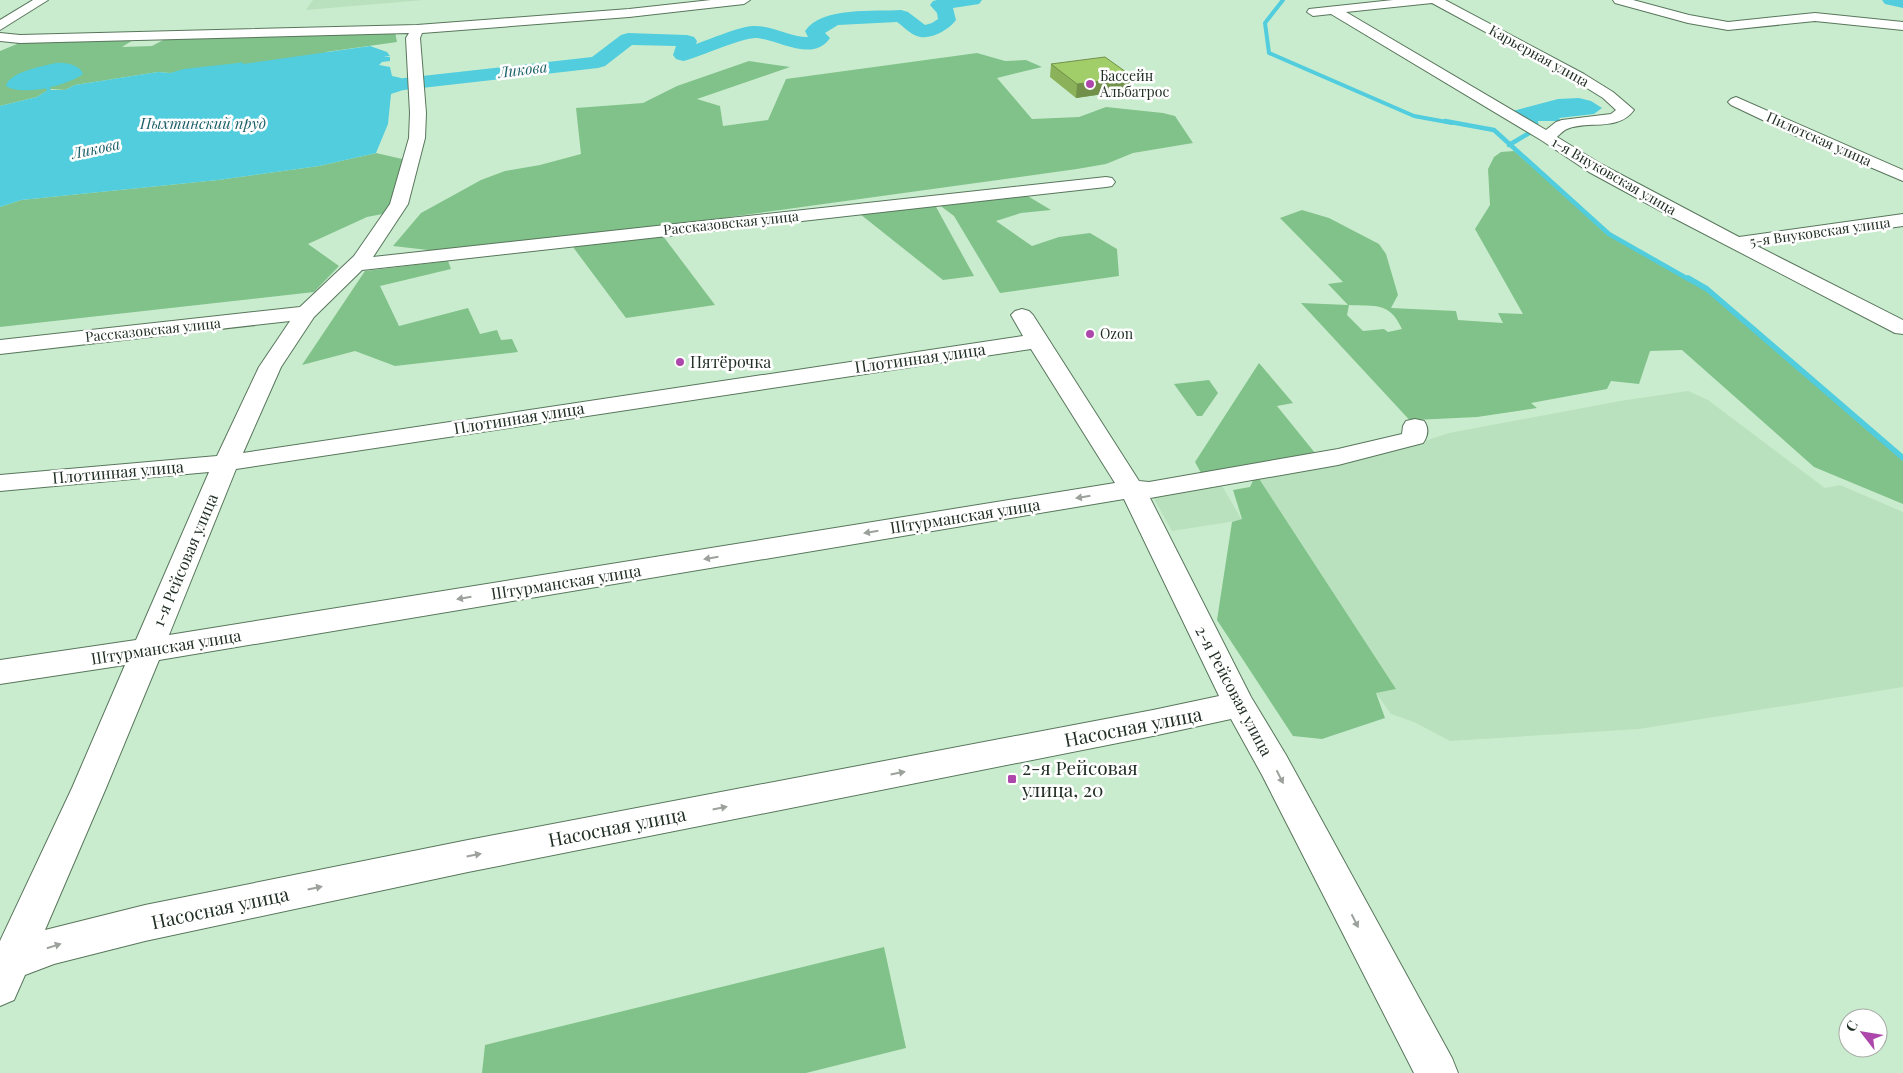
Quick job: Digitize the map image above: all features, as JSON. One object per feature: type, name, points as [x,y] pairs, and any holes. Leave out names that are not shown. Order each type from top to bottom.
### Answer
[{"type":"street","points":[[0,26],[42,0]]},
{"type":"street","points":[[0,37],[417,29],[629,13],[744,0]]},
{"type":"street","points":[[1313,12],[1430,0]]},
{"type":"street","name":"Карьерная улица","points":[[1436,0],[1608,95],[1626,110],[1615,118],[1562,125],[1547,137]]},
{"type":"street","points":[[1619,0],[1688,19],[1728,26],[1815,17],[1903,26]]},
{"type":"street","name":"1-я Внуковская улица","points":[[1332,9],[1547,137],[1595,168],[1736,243],[1903,328]]},
{"type":"street","name":"1-я Рейсовая улица","points":[[3,972],[89,788],[226,463],[270,367],[306,313],[357,265],[399,204],[416,138],[417,82],[413,38],[417,29]]},
{"type":"street","name":"Пилотская улица","points":[[1736,102],[1903,176]]},
{"type":"street","name":"Рассказовская улица","points":[[357,265],[1106,182]]},
{"type":"street","name":"5-я Внуковская улица","points":[[1736,243],[1903,220]]},
{"type":"street","name":"Рассказовская улица","points":[[0,347],[306,313]]},
{"type":"street","name":"2-я Рейсовая улица","points":[[1022,315],[1131,489],[1239,704],[1274,765],[1437,1073]]},
{"type":"street","name":"Плотинная улица","points":[[0,483],[226,463],[1037,341]]},
{"type":"street","name":"Штурманская улица","points":[[0,672],[148,650],[1131,489],[1149,490],[1338,457],[1414,438],[1415,426]]},
{"type":"street","name":"Насосная улица","points":[[3,972],[54,946],[145,923],[458,858],[1153,723],[1239,704]]},
{"type":"shaded area","points":[[313,0],[424,0],[306,10]]},
{"type":"shaded area","points":[[395,32],[397,42],[326,52],[324,55],[242,65],[242,63],[170,73],[158,72],[75,85],[65,90],[50,89],[37,97],[0,106],[0,51],[17,44],[15,42],[138,37],[122,47],[152,46],[167,38]]},
{"type":"shaded area","points":[[977,53],[1005,61],[1026,60],[1042,67],[997,78],[1032,119],[1079,117],[1106,107],[1163,113],[1175,116],[1193,143],[1133,153],[1106,164],[1077,169],[463,254],[393,246],[421,213],[481,180],[505,171],[540,165],[581,154],[576,108],[643,103],[677,86],[749,61],[790,67],[697,99],[720,106],[723,126],[768,120],[786,79]]},
{"type":"shaded area","points":[[1514,151],[1609,234],[1707,289],[1903,458],[1903,504],[1814,467],[1682,350],[1650,351],[1639,384],[1611,381],[1607,389],[1531,403],[1537,408],[1477,417],[1415,420],[1415,426],[1301,303],[1348,305],[1328,284],[1343,282],[1280,218],[1302,210],[1329,218],[1379,244],[1386,254],[1398,295],[1391,308],[1456,311],[1458,320],[1503,323],[1498,313],[1523,314],[1475,229],[1490,205],[1488,169],[1494,157],[1501,152]],"holes":[[[1349,305],[1381,307],[1392,314],[1402,329],[1388,332],[1384,329],[1363,331],[1347,315]]]},
{"type":"shaded area","points":[[376,153],[411,161],[393,212],[367,217],[308,244],[339,266],[314,292],[0,327],[0,207],[21,200],[218,180],[319,166]]},
{"type":"shaded area","points":[[1021,192],[1051,210],[1021,213],[996,221],[1032,246],[1059,237],[1090,233],[1117,249],[1119,276],[1000,293],[954,216],[934,201]]},
{"type":"shaded area","points":[[935,205],[974,276],[943,280],[860,214]]},
{"type":"shaded area","points":[[663,236],[715,305],[626,318],[573,247]]},
{"type":"shaded area","points":[[448,261],[451,269],[380,286],[399,326],[468,308],[480,334],[497,330],[501,340],[512,339],[518,352],[395,366],[355,351],[302,365],[365,271]]},
{"type":"shaded area","points":[[1259,363],[1293,403],[1277,406],[1315,453],[1201,473],[1195,462]]},
{"type":"shaded area","points":[[1209,380],[1218,393],[1202,416],[1197,416],[1174,384]]},
{"type":"shaded area","points":[[1688,391],[1708,400],[1825,488],[1840,485],[1903,512],[1903,687],[1639,729],[1450,741],[1414,722],[1391,714],[1376,693],[1396,689],[1256,474],[1391,452],[1449,433],[1620,401]]},
{"type":"shaded area","points":[[1256,474],[1396,689],[1376,693],[1385,718],[1322,739],[1293,736],[1217,620],[1232,522],[1242,519],[1233,490],[1250,487]]},
{"type":"shaded area","points":[[1218,479],[1242,520],[1172,531],[1149,490]]},
{"type":"shaded area","points":[[884,947],[906,1048],[806,1073],[482,1073],[485,1045]]},
{"type":"water","name":"Пыхтинский пруд","points":[[370,46],[387,52],[390,56],[383,57],[390,57],[390,61],[382,62],[379,65],[390,67],[392,76],[401,78],[404,84],[400,87],[400,91],[391,94],[388,124],[376,153],[319,166],[218,180],[21,200],[0,207],[0,106],[37,97],[48,90],[65,90],[75,85],[158,72],[170,73],[184,69],[242,62],[243,64]]},
{"type":"water","points":[[56,63],[72,65],[79,68],[83,74],[57,86],[34,90],[14,89],[6,86],[8,81],[20,73]]},
{"type":"water","points":[[1579,98],[1591,101],[1602,108],[1594,114],[1559,118],[1561,121],[1538,121],[1539,128],[1513,111],[1558,99]]},
{"type":"building","points":[[1105,57],[1133,77],[1077,84],[1051,64]]},
{"type":"waterway","name":"Ликова","points":[[351,95],[404,84],[598,62],[628,39],[687,41],[683,55],[753,32],[770,34],[798,43],[812,43],[820,38],[815,34],[815,31],[830,21],[837,19],[901,16],[922,32],[939,27],[947,20],[946,11],[939,5],[973,0]]},
{"type":"waterway","points":[[1283,0],[1265,23],[1269,53],[1414,116],[1452,123]]},
{"type":"waterway","name":"Ликова","points":[[1891,0],[1903,3]]},
{"type":"waterway","points":[[1445,121],[1494,130],[1510,144]]},
{"type":"waterway","points":[[1510,144],[1536,129]]},
{"type":"waterway","points":[[1510,144],[1609,234],[1690,280]]},
{"type":"waterway","points":[[1688,278],[1707,289],[1903,458]]},
{"type":"place","name":"Бассейн Альбатрос","points":[[1090,84]]},
{"type":"place","name":"Ozon","points":[[1090,334]]},
{"type":"place","name":"Пятёрочка","points":[[680,362]]},
{"type":"place","name":"2-я Рейсовая улица, 20","points":[[1012,779]]}]
